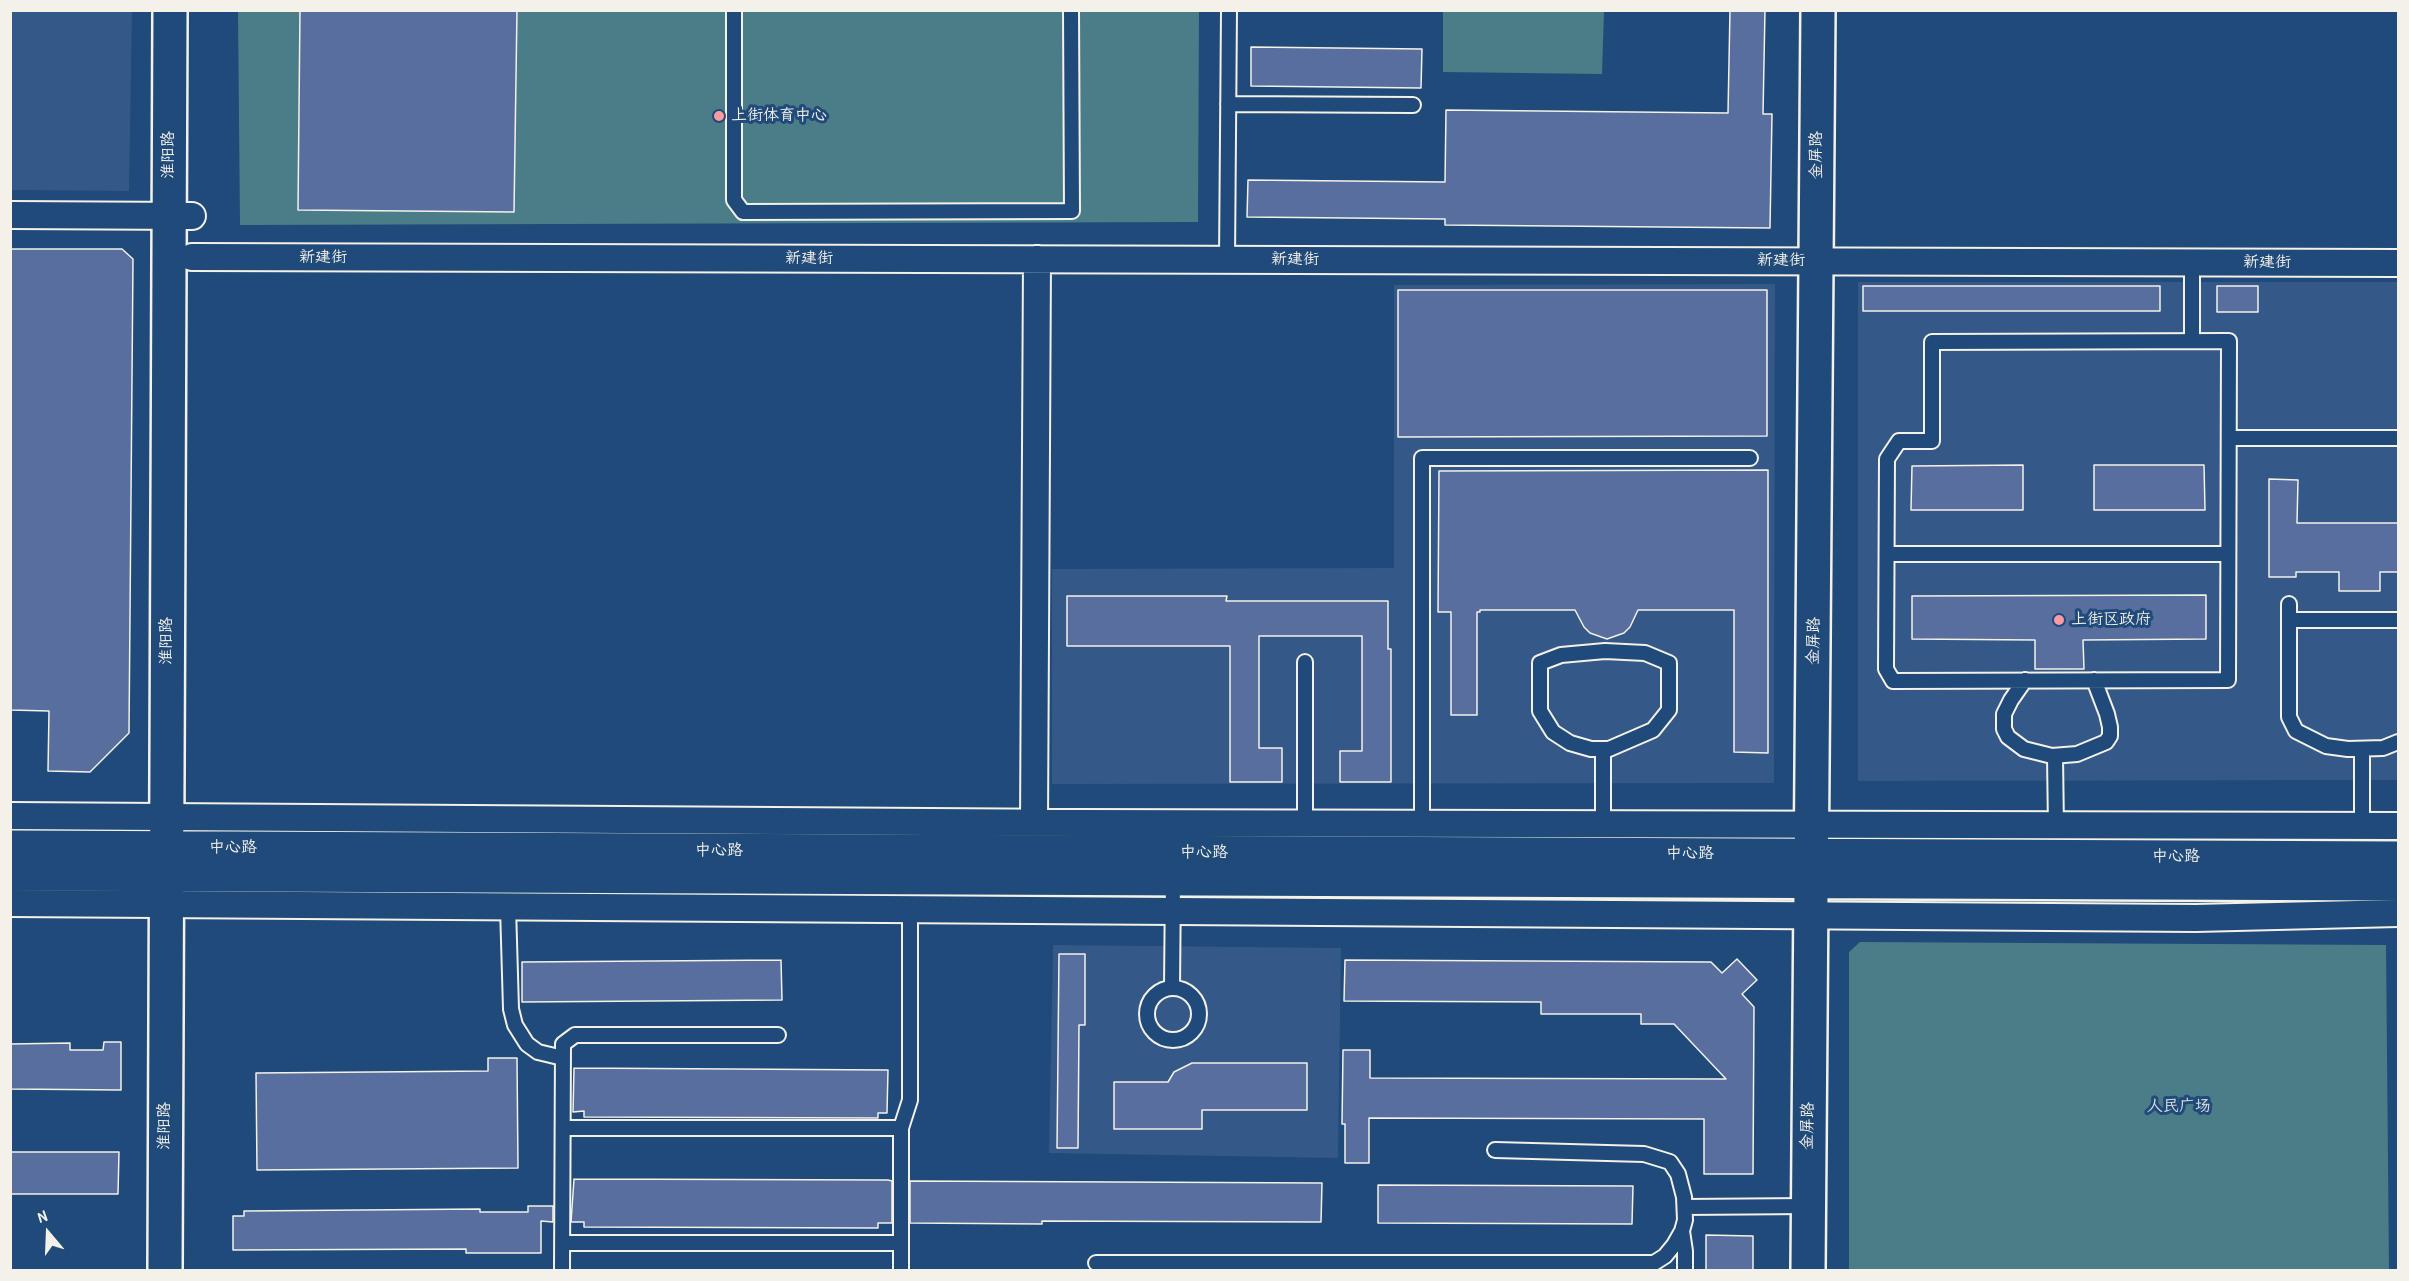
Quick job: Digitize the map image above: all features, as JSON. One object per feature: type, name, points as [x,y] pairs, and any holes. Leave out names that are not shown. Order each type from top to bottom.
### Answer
[{"type":"main road","name":"淮阳路","points":[[170,10],[180,216],[178,861],[188,1270]]},
{"type":"main road","name":"淮阳路","points":[[165,1270],[178,861],[192,257],[180,216],[193,10]]},
{"type":"main road","name":"金屏路","points":[[1808,1270],[1818,10]]},
{"type":"main road","name":"中心路","points":[[10,848],[178,861],[1173,879],[2056,841],[2398,858]]},
{"type":"main road","name":"中心路","points":[[10,874],[178,861],[1811,853],[2398,884]]},
{"type":"street","points":[[10,215],[180,216]]},
{"type":"street","name":"新建街","points":[[192,257],[2398,263]]},
{"type":"street","points":[[1034,823],[1037,260]]},
{"type":"street","points":[[10,816],[178,861],[508,907],[2196,918],[2398,913]]},
{"type":"street","points":[[10,903],[178,861],[1034,823],[1602,824],[1811,853]]},
{"type":"street","points":[[2056,841],[2398,826]]},
{"type":"lane","points":[[734,10],[734,200],[743,212],[1072,211],[1071,10]]},
{"type":"lane","points":[[1227,260],[1229,10]]},
{"type":"lane","points":[[1228,104],[1413,105]]},
{"type":"lane","points":[[2192,262],[2192,341]]},
{"type":"lane","points":[[2229,341],[2229,438],[2228,680],[1893,681],[1886,669],[1887,459],[1899,441],[1932,441],[1932,342],[2229,341]]},
{"type":"lane","points":[[2229,438],[2398,438]]},
{"type":"lane","points":[[1422,824],[1422,458],[1750,458]]},
{"type":"lane","points":[[1887,554],[2228,554]]},
{"type":"lane","points":[[2289,604],[2289,717],[2298,733],[2326,746],[2362,749],[2383,747],[2398,742]]},
{"type":"lane","points":[[2289,620],[2398,620]]},
{"type":"lane","points":[[1605,651],[1645,653],[1669,663],[1669,710],[1653,730],[1634,740],[1603,749],[1592,749],[1569,743],[1553,732],[1540,711],[1540,663],[1561,655],[1605,651]]},
{"type":"lane","points":[[1305,662],[1305,824]]},
{"type":"lane","points":[[2025,680],[2004,714],[2004,729],[2015,744],[2024,749],[2055,756],[2089,751],[2106,742],[2110,736],[2108,714],[2094,680]]},
{"type":"lane","points":[[1602,824],[1603,749]]},
{"type":"lane","points":[[2362,749],[2362,826]]},
{"type":"lane","points":[[2055,756],[2056,841]]},
{"type":"lane","points":[[1172,988],[1173,879]]},
{"type":"lane","points":[[508,907],[511,1009],[515,1025],[527,1044],[538,1052],[563,1058]]},
{"type":"lane","points":[[901,1270],[901,1128],[910,1100],[910,909]]},
{"type":"lane","points":[[562,1270],[563,1044],[575,1035],[778,1035]]},
{"type":"lane","points":[[563,1128],[901,1128]]},
{"type":"lane","points":[[1495,1150],[1644,1154],[1670,1162],[1682,1184],[1685,1207],[1682,1232],[1685,1270]]},
{"type":"lane","points":[[1685,1207],[1808,1206]]},
{"type":"lane","points":[[1096,1263],[1358,1267],[1654,1263],[1665,1256],[1682,1232]]},
{"type":"lane","points":[[562,1243],[901,1243]]},
{"type":"shaded area","points":[[11,10],[132,11],[129,191],[11,190]]},
{"type":"shaded area","name":"上街区政府","points":[[1858,282],[2398,282],[2398,780],[1858,781]]},
{"type":"shaded area","points":[[1775,284],[1774,783],[1052,784],[1052,569],[1394,568],[1394,285]]},
{"type":"shaded area","points":[[1053,945],[1341,948],[1338,1158],[1049,1153]]},
{"type":"green space","name":"上街体育中心","points":[[238,11],[1199,11],[1198,222],[240,225]]},
{"type":"green space","points":[[1443,11],[1604,11],[1602,74],[1443,72]]},
{"type":"green space","name":"人民广场","points":[[1860,942],[2386,945],[2389,1270],[1849,1270],[1849,952]]},
{"type":"building","points":[[300,10],[517,10],[514,212],[298,210]]},
{"type":"building","points":[[1730,10],[1765,10],[1763,114],[1772,114],[1770,228],[1445,225],[1445,219],[1247,217],[1248,180],[1445,182],[1446,110],[1728,113]]},
{"type":"building","points":[[1251,47],[1422,49],[1421,88],[1251,86]]},
{"type":"building","points":[[10,249],[122,249],[133,259],[129,733],[90,772],[48,771],[49,711],[10,710]]},
{"type":"building","points":[[1863,286],[2160,286],[2160,311],[1863,311]]},
{"type":"building","points":[[2217,286],[2258,286],[2258,312],[2217,312]]},
{"type":"building","points":[[1398,290],[1767,290],[1767,436],[1398,437]]},
{"type":"building","points":[[2023,465],[2023,510],[1911,510],[1912,466]]},
{"type":"building","points":[[2094,465],[2204,465],[2205,510],[2094,510]]},
{"type":"building","points":[[1768,470],[1768,753],[1734,752],[1734,610],[1638,610],[1630,627],[1624,633],[1607,639],[1590,633],[1575,610],[1480,610],[1477,612],[1477,715],[1451,715],[1451,612],[1438,612],[1439,471]]},
{"type":"building","points":[[2269,479],[2298,480],[2297,523],[2398,523],[2398,572],[2380,572],[2380,591],[2339,591],[2339,572],[2296,572],[2296,577],[2269,577]]},
{"type":"building","points":[[2206,595],[2206,639],[2083,640],[2084,669],[2035,669],[2035,640],[1912,639],[1912,596]]},
{"type":"building","points":[[1067,596],[1227,596],[1226,601],[1388,601],[1388,649],[1391,649],[1391,782],[1340,782],[1340,751],[1362,751],[1362,636],[1259,636],[1259,748],[1282,748],[1282,782],[1230,782],[1230,646],[1067,646]]},
{"type":"building","points":[[1059,954],[1085,954],[1085,1025],[1079,1025],[1078,1148],[1057,1148]]},
{"type":"building","points":[[1737,959],[1757,980],[1742,994],[1754,1007],[1753,1174],[1704,1174],[1704,1119],[1369,1118],[1369,1163],[1345,1163],[1345,1124],[1342,1124],[1343,1050],[1370,1050],[1370,1078],[1726,1079],[1674,1024],[1641,1024],[1641,1014],[1541,1014],[1541,1002],[1344,1001],[1345,960],[1711,962],[1722,973]]},
{"type":"building","points":[[781,960],[782,1000],[522,1002],[522,962]]},
{"type":"building","points":[[104,1042],[121,1042],[121,1090],[10,1089],[10,1044],[70,1043],[70,1050],[103,1050]]},
{"type":"building","points":[[488,1058],[517,1058],[518,1168],[257,1170],[256,1073],[488,1071]]},
{"type":"building","points":[[1192,1063],[1307,1063],[1307,1110],[1202,1110],[1202,1129],[1114,1129],[1114,1082],[1168,1082],[1174,1072]]},
{"type":"building","points":[[574,1068],[888,1070],[887,1113],[878,1113],[878,1118],[584,1117],[584,1111],[573,1112]]},
{"type":"building","points":[[10,1152],[119,1152],[118,1194],[10,1194]]},
{"type":"building","points":[[574,1179],[888,1180],[892,1181],[892,1223],[878,1223],[878,1228],[584,1227],[584,1222],[571,1222]]},
{"type":"building","points":[[910,1181],[1322,1183],[1321,1222],[910,1223]]},
{"type":"building","points":[[1378,1185],[1633,1186],[1632,1224],[1378,1223]]},
{"type":"building","points":[[528,1206],[553,1206],[553,1222],[541,1221],[541,1253],[466,1253],[466,1249],[233,1250],[233,1216],[244,1216],[244,1211],[480,1209],[480,1212],[528,1212]]},
{"type":"building","points":[[1706,1235],[1753,1236],[1753,1270],[1706,1270]]},
{"type":"place","name":"上街体育中心","points":[[719,116]]},
{"type":"place","name":"上街区政府","points":[[2059,620]]}]
